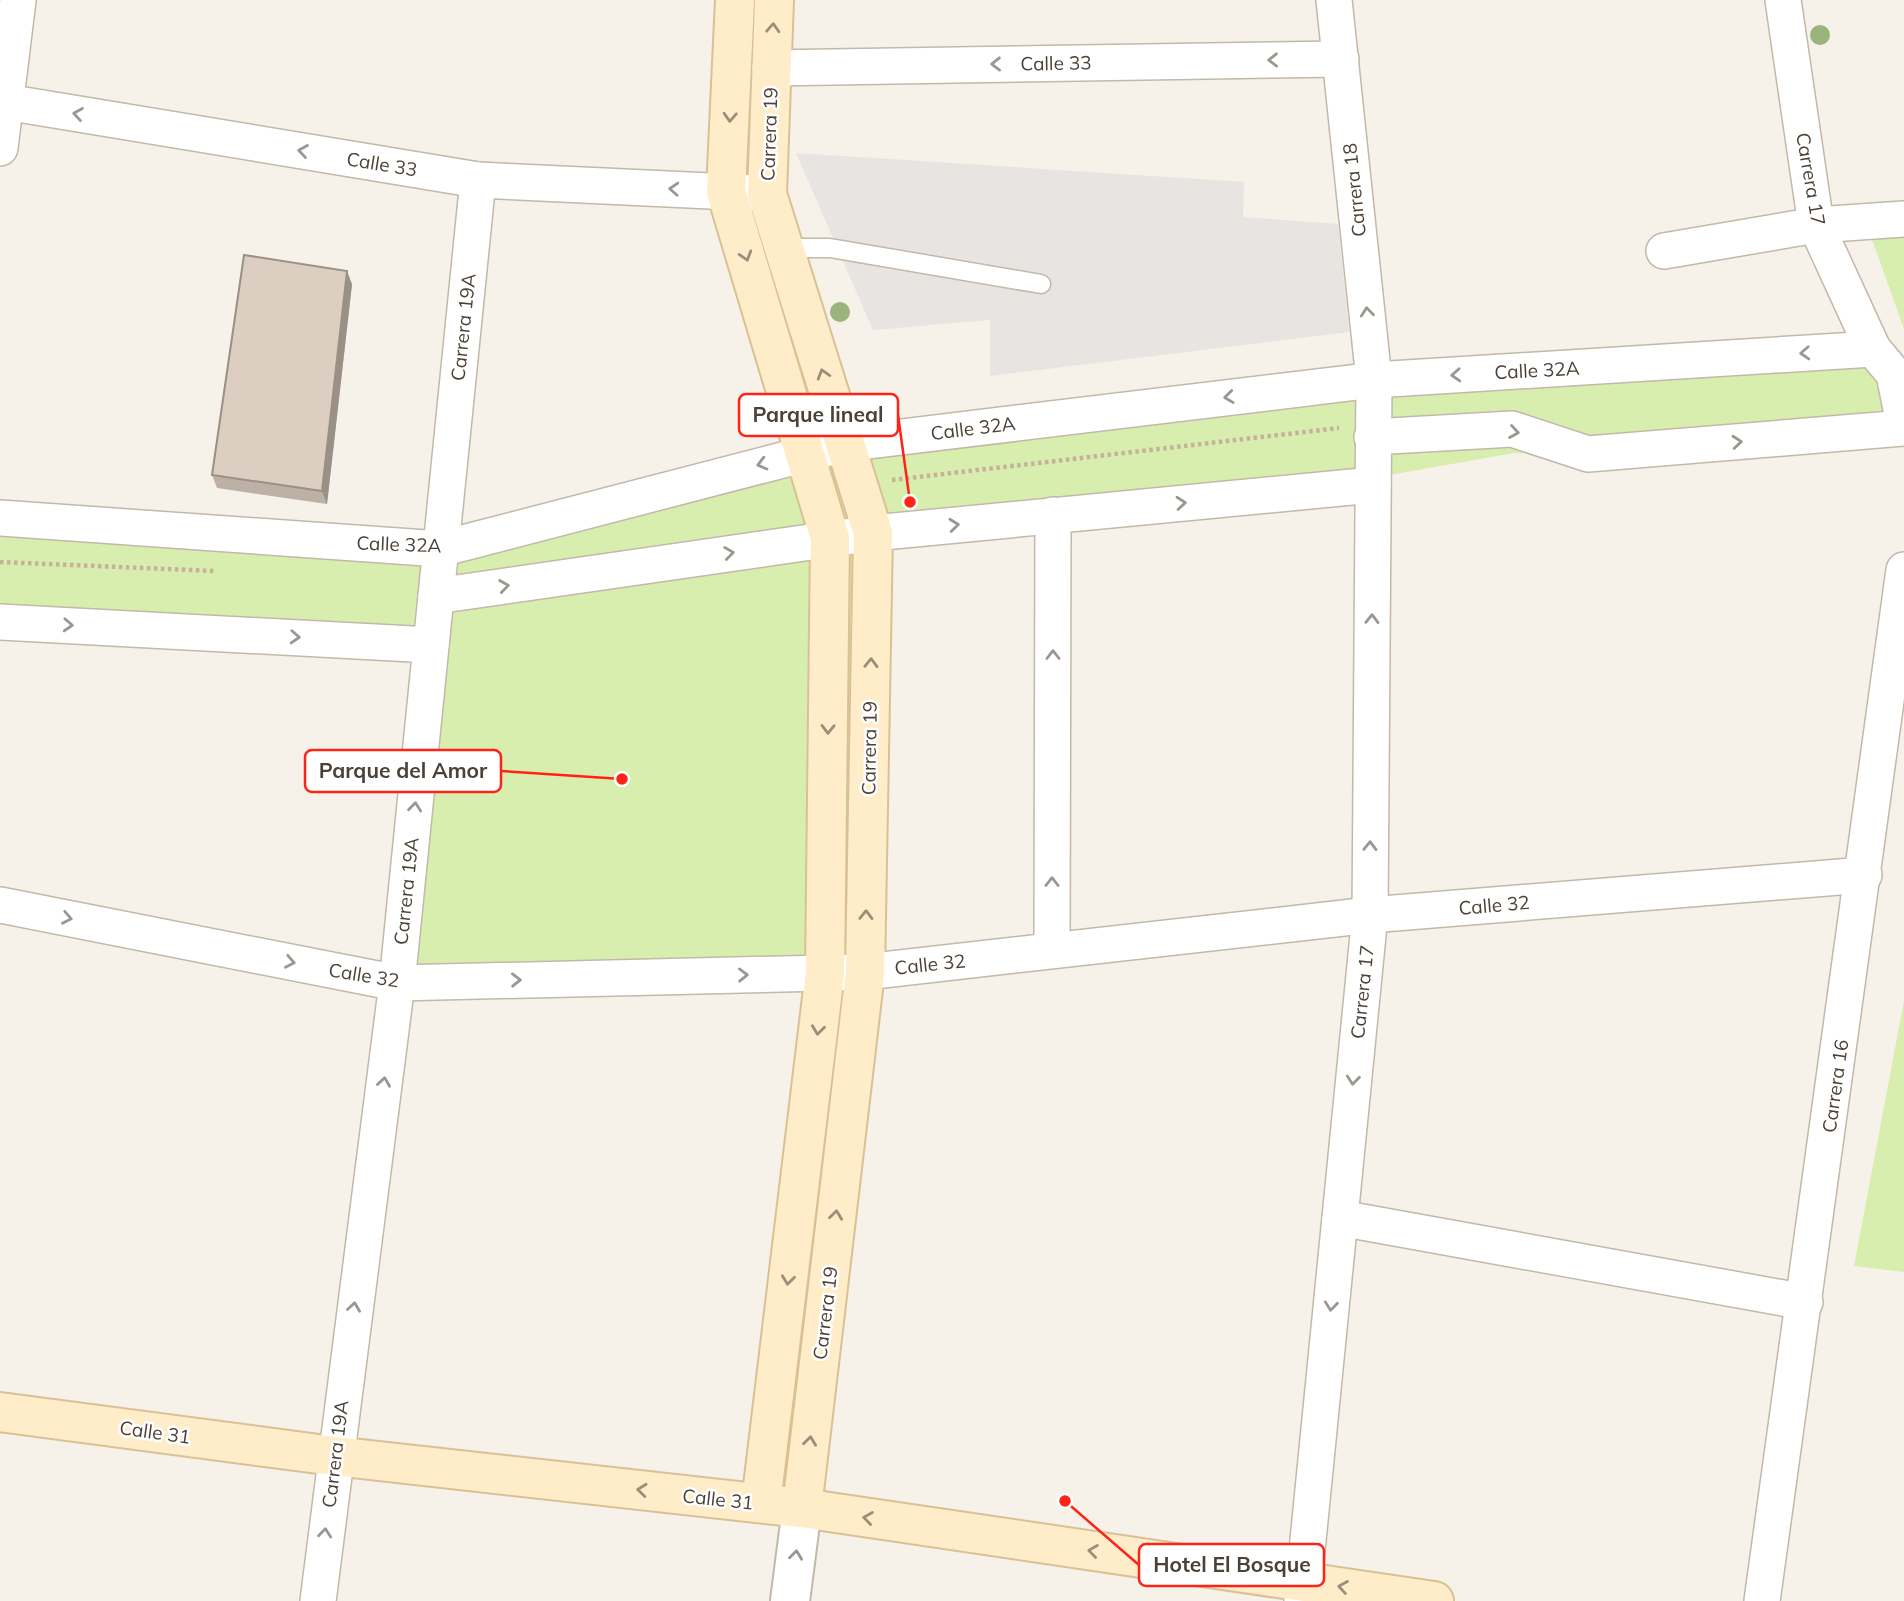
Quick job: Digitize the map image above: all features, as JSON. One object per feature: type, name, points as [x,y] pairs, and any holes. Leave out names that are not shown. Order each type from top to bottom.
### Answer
[{"type":"main road","name":"Carrera 19","points":[[735,0],[726,191],[830,538],[825,973],[761,1503]]},
{"type":"main road","name":"Carrera 19","points":[[774,0],[767,194],[873,533],[865,972],[802,1508]]},
{"type":"main road","name":"Calle 31","points":[[0,1412],[334,1456],[802,1508],[1303,1591],[1434,1601]]},
{"type":"street","points":[[0,148],[3,101],[18,0]]},
{"type":"street","name":"Carrera 18","points":[[1335,0],[1374,380]]},
{"type":"street","name":"Carrera 17","points":[[1783,0],[1816,225],[1873,349],[1894,374],[1904,426]]},
{"type":"street","name":"Calle 33","points":[[771,68],[1341,59]]},
{"type":"street","name":"Calle 33","points":[[3,101],[478,180],[767,194]]},
{"type":"street","name":"Carrera 19A","points":[[318,1601],[334,1456],[397,983],[478,180]]},
{"type":"street","points":[[1664,251],[1816,225],[1904,219]]},
{"type":"street","name":"Calle 32A","points":[[0,518],[440,548],[844,443],[1374,380],[1873,349]]},
{"type":"street","name":"Carrera 17","points":[[1303,1591],[1370,915],[1374,380]]},
{"type":"street","points":[[1373,430],[1512,429],[1588,454],[1904,426]]},
{"type":"street","points":[[436,596],[830,538],[1374,485]]},
{"type":"street","points":[[1052,950],[1053,515]]},
{"type":"street","name":"Carrera 16","points":[[1762,1601],[1904,570]]},
{"type":"street","points":[[0,622],[431,645]]},
{"type":"street","name":"Calle 32","points":[[0,905],[397,983],[865,972],[1370,915],[1864,875]]},
{"type":"street","points":[[1340,1218],[1805,1302]]},
{"type":"street","points":[[790,1601],[802,1508]]},
{"type":"lane","points":[[784,248],[830,248],[1041,284]]},
{"type":"path","points":[[858,485],[1373,430]]},
{"type":"path","points":[[0,562],[221,571]]},
{"type":"green space","points":[[1904,225],[1904,329],[1868,228]]},
{"type":"green space","points":[[1873,349],[1904,424],[1588,454],[1514,453],[1384,476],[866,545],[862,966],[831,968],[836,538],[436,596],[431,645],[0,622],[0,518],[440,549],[806,452]]},
{"type":"green space","points":[[817,549],[814,955],[408,973],[446,604]]},
{"type":"green space","points":[[1904,1001],[1904,1272],[1854,1266]]},
{"type":"shaded area","points":[[796,153],[1244,182],[1243,217],[1338,224],[1349,332],[990,376],[990,320],[873,330]]},
{"type":"building","points":[[244,255],[347,271],[322,491],[212,475]]},
{"type":"place","name":"Parque lineal","points":[[910,502]]},
{"type":"place","name":"Parque del Amor","points":[[622,779]]},
{"type":"place","name":"Hotel El Bosque","points":[[1065,1501]]}]
